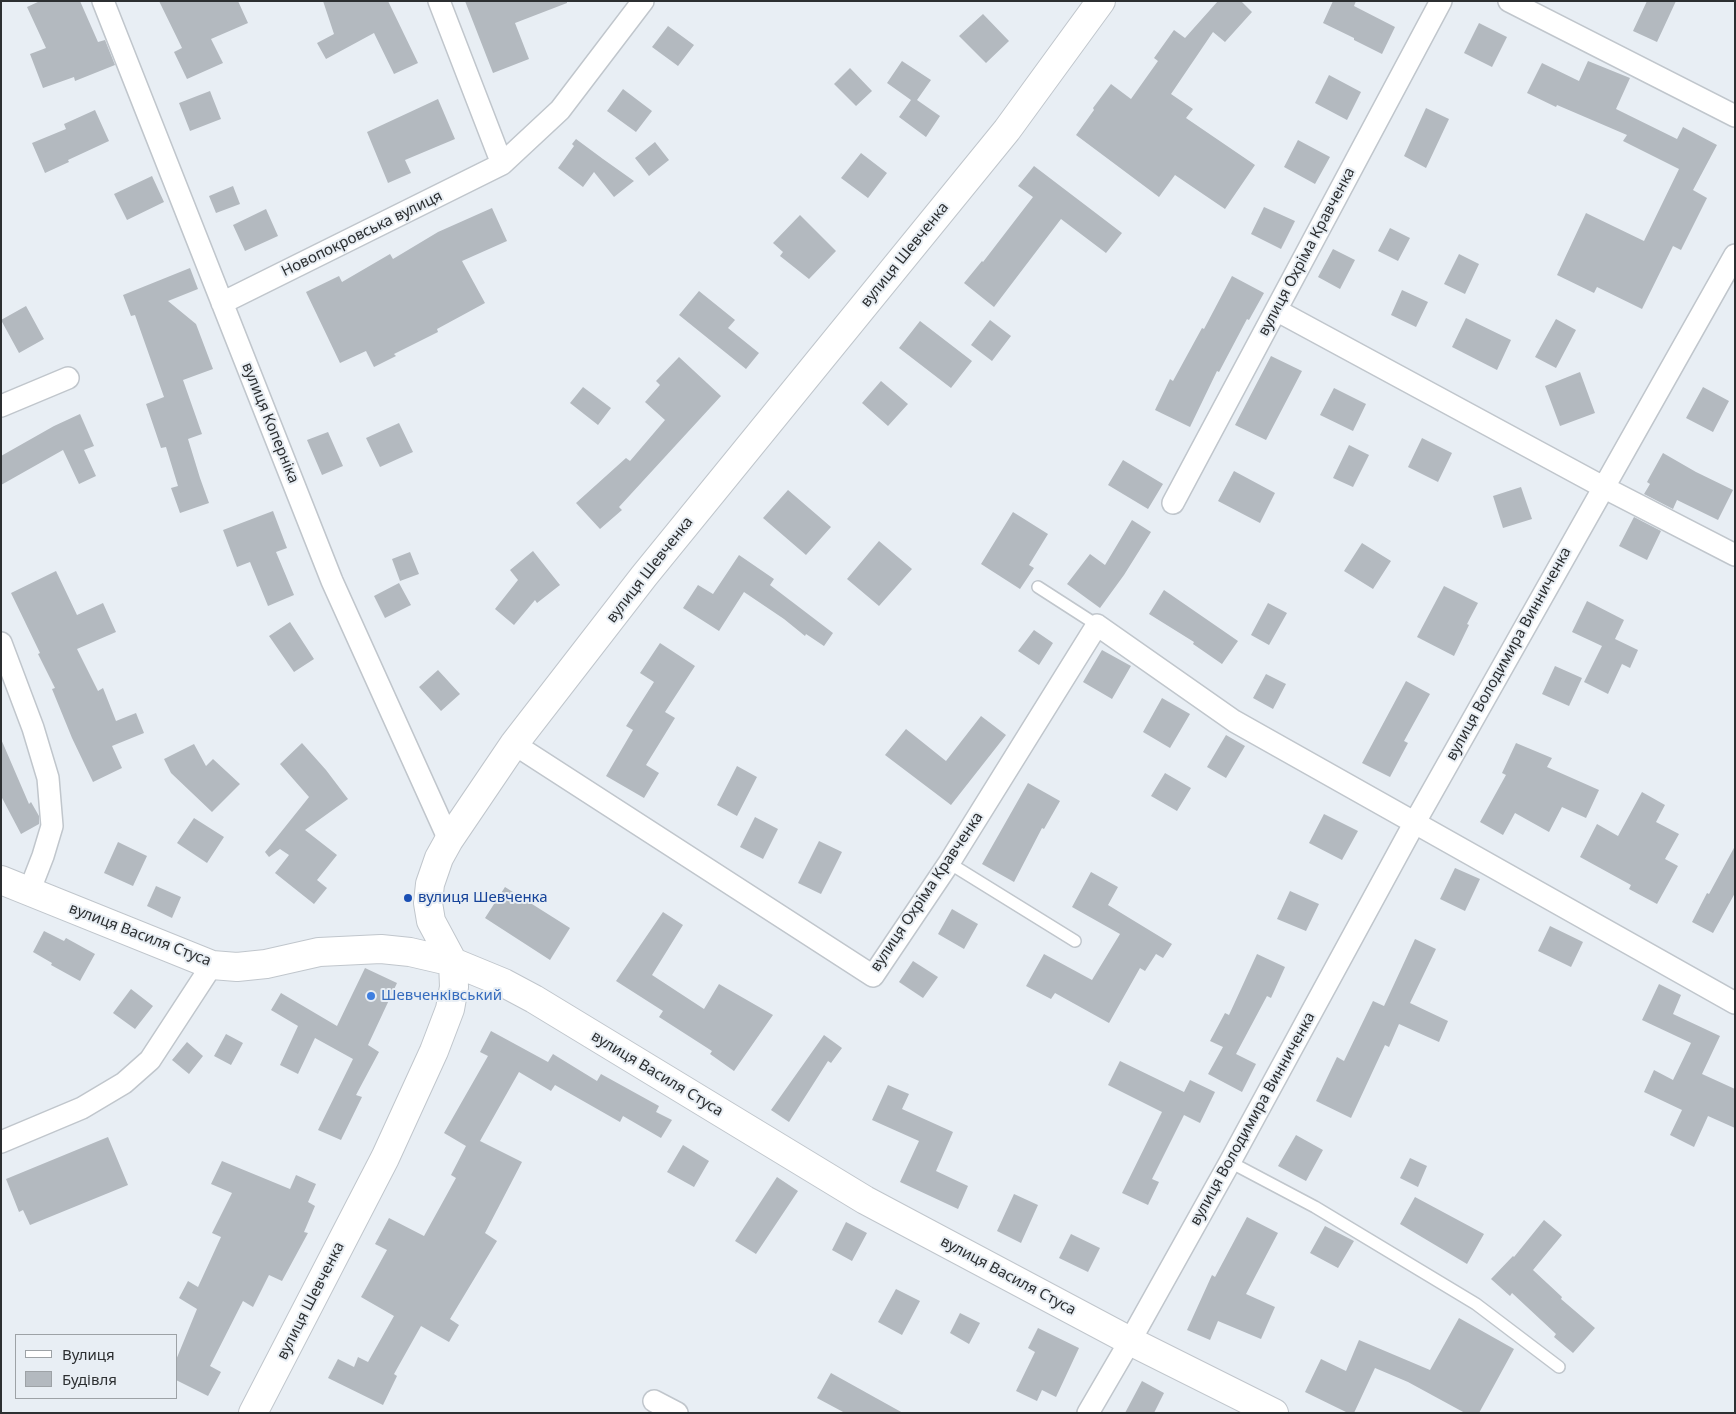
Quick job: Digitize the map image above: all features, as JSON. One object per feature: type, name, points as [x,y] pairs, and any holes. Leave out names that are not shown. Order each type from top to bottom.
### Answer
[{"type":"street","name":"вулиця Коперніка","points":[[103,1],[332,581],[449,840]]},
{"type":"street","points":[[439,1],[502,164]]},
{"type":"street","name":"Новопокровська вулиця","points":[[222,303],[502,164],[560,110],[643,1]]},
{"type":"street","name":"вулиця Шевченка","points":[[253,1413],[385,1158],[434,1051],[450,1009],[454,987],[453,962],[431,921],[428,903],[430,884],[439,858],[449,840],[514,744],[644,576],[1007,130],[1101,1]]},
{"type":"street","name":"вулиця Охріма Кравченка","points":[[1174,503],[1441,1]]},
{"type":"street","points":[[1508,1],[1735,116]]},
{"type":"street","name":"вулиця Володимира Винниченка","points":[[1088,1413],[1230,1162],[1415,822],[1735,255]]},
{"type":"street","points":[[1276,310],[1603,487],[1735,555]]},
{"type":"street","points":[[1,406],[68,378]]},
{"type":"street","points":[[1097,625],[1234,721],[1735,1003]]},
{"type":"street","name":"вулиця Охріма Кравченка","points":[[514,744],[873,976],[949,863],[1097,625]]},
{"type":"street","points":[[1,643],[33,728],[48,778],[52,826],[29,892]]},
{"type":"street","name":"вулиця Василя Стуса","points":[[1,880],[212,965],[237,967],[266,964],[319,952],[381,949],[410,952],[453,962],[504,983],[534,999],[865,1200],[1130,1341],[1274,1413]]},
{"type":"street","points":[[1,1142],[82,1108],[124,1083],[150,1060],[212,965]]},
{"type":"street","points":[[654,1401],[677,1413]]},
{"type":"lane","points":[[1038,587],[1097,625]]},
{"type":"lane","points":[[949,863],[1075,941]]},
{"type":"lane","points":[[1230,1162],[1314,1206],[1476,1304],[1559,1366]]},
{"type":"building","points":[[40,1],[80,1],[98,42],[105,40],[115,65],[75,81],[74,77],[43,88],[30,54],[46,48],[27,7]]},
{"type":"building","points":[[159,1],[238,1],[248,23],[211,39],[223,63],[187,79],[174,52],[182,48]]},
{"type":"building","points":[[323,1],[388,1],[418,63],[394,74],[374,33],[326,59],[317,43],[334,34]]},
{"type":"building","points":[[465,1],[567,1],[567,3],[515,23],[529,59],[493,73]]},
{"type":"building","points":[[1218,1],[1241,1],[1252,12],[1225,42],[1213,32],[1171,94],[1193,109],[1186,118],[1255,165],[1225,209],[1175,175],[1159,197],[1076,135],[1111,84],[1131,99],[1158,61],[1154,58],[1174,30],[1185,38]]},
{"type":"building","points":[[1333,1],[1356,1],[1354,6],[1395,27],[1382,54],[1323,23]]},
{"type":"building","points":[[1647,1],[1676,1],[1657,42],[1633,31]]},
{"type":"building","points":[[983,14],[1009,41],[986,63],[959,36]]},
{"type":"building","points":[[1479,23],[1507,37],[1492,67],[1464,53]]},
{"type":"building","points":[[668,26],[694,45],[678,66],[652,47]]},
{"type":"building","points":[[902,61],[931,80],[917,100],[940,116],[926,137],[899,117],[911,100],[887,83]]},
{"type":"building","points":[[1588,61],[1630,78],[1616,109],[1677,139],[1683,127],[1717,145],[1693,190],[1707,198],[1681,250],[1673,246],[1642,309],[1597,287],[1594,293],[1557,275],[1586,213],[1644,241],[1679,169],[1623,141],[1627,135],[1557,105],[1556,107],[1527,93],[1542,63],[1579,81]]},
{"type":"building","points":[[850,68],[872,91],[856,106],[834,84]]},
{"type":"building","points":[[1329,75],[1361,92],[1347,120],[1315,103]]},
{"type":"building","points":[[623,89],[652,111],[636,132],[607,111]]},
{"type":"building","points":[[210,91],[221,119],[190,131],[179,103]]},
{"type":"building","points":[[438,99],[455,139],[405,160],[411,173],[388,183],[367,132]]},
{"type":"building","points":[[1426,108],[1449,119],[1426,168],[1404,156]]},
{"type":"building","points":[[95,110],[109,141],[45,173],[32,143],[66,129],[64,124]]},
{"type":"building","points":[[576,139],[634,181],[614,197],[594,172],[583,187],[558,168],[574,146],[572,144]]},
{"type":"building","points":[[1298,140],[1330,157],[1315,184],[1284,167]]},
{"type":"building","points":[[655,142],[669,160],[649,176],[635,158]]},
{"type":"building","points":[[861,153],[887,173],[868,198],[841,178]]},
{"type":"building","points":[[1034,166],[1122,233],[1106,253],[1061,219],[994,307],[964,283],[983,262],[1033,197],[1018,186]]},
{"type":"building","points":[[152,176],[164,202],[127,220],[114,194]]},
{"type":"building","points":[[233,186],[240,204],[216,213],[209,196]]},
{"type":"building","points":[[1264,207],[1295,221],[1281,249],[1251,234]]},
{"type":"building","points":[[492,208],[507,241],[462,261],[485,303],[437,329],[438,332],[394,354],[396,356],[374,367],[366,351],[340,363],[306,292],[339,276],[342,282],[390,254],[393,259],[438,232]]},
{"type":"building","points":[[266,209],[278,236],[245,251],[233,225]]},
{"type":"building","points":[[800,215],[836,251],[809,279],[780,256],[783,252],[773,243]]},
{"type":"building","points":[[1390,228],[1410,238],[1398,261],[1378,251]]},
{"type":"building","points":[[1333,249],[1355,260],[1340,289],[1318,277]]},
{"type":"building","points":[[1459,254],[1479,264],[1465,294],[1444,284]]},
{"type":"building","points":[[190,268],[198,289],[168,301],[196,324],[213,369],[183,380],[202,434],[188,439],[209,503],[180,513],[171,488],[178,486],[166,447],[161,448],[146,404],[164,397],[135,315],[131,316],[123,295]]},
{"type":"building","points":[[1232,276],[1264,293],[1249,320],[1247,319],[1219,372],[1217,371],[1190,427],[1155,410],[1170,379],[1173,381],[1202,328],[1204,329]]},
{"type":"building","points":[[1402,290],[1428,302],[1416,327],[1391,315]]},
{"type":"building","points":[[699,291],[735,320],[728,328],[759,353],[746,369],[679,315]]},
{"type":"building","points":[[26,306],[44,339],[19,353],[1,320]]},
{"type":"building","points":[[1466,318],[1511,340],[1497,370],[1452,347]]},
{"type":"building","points":[[1556,319],[1576,330],[1556,368],[1535,357]]},
{"type":"building","points":[[990,320],[1011,336],[992,361],[971,345]]},
{"type":"building","points":[[920,321],[972,361],[951,388],[899,348]]},
{"type":"building","points":[[1271,356],[1302,371],[1266,440],[1235,425]]},
{"type":"building","points":[[679,357],[721,396],[619,507],[622,510],[600,529],[576,503],[626,458],[630,461],[665,420],[645,402],[660,385],[656,381]]},
{"type":"building","points":[[1580,372],[1595,413],[1560,426],[1545,386]]},
{"type":"building","points":[[881,381],[908,404],[888,426],[862,403]]},
{"type":"building","points":[[583,387],[611,408],[598,425],[570,403]]},
{"type":"building","points":[[1703,387],[1729,401],[1713,432],[1686,418]]},
{"type":"building","points":[[1334,388],[1366,404],[1353,431],[1320,415]]},
{"type":"building","points":[[80,414],[94,446],[84,450],[96,476],[79,484],[63,450],[1,485],[1,456],[54,426]]},
{"type":"building","points":[[399,423],[413,452],[380,467],[366,438]]},
{"type":"building","points":[[328,432],[343,466],[322,475],[307,440]]},
{"type":"building","points":[[1422,438],[1452,453],[1438,482],[1408,467]]},
{"type":"building","points":[[1349,445],[1369,455],[1353,487],[1333,478]]},
{"type":"building","points":[[1663,453],[1733,490],[1718,520],[1677,500],[1673,509],[1644,494],[1650,484],[1647,482]]},
{"type":"building","points":[[1123,460],[1163,484],[1148,509],[1108,485]]},
{"type":"building","points":[[1234,471],[1275,493],[1260,523],[1218,501]]},
{"type":"building","points":[[1521,487],[1532,519],[1503,528],[1493,496]]},
{"type":"building","points":[[788,490],[831,527],[806,555],[763,518]]},
{"type":"building","points":[[273,511],[287,548],[276,552],[294,595],[268,606],[250,562],[237,567],[223,530]]},
{"type":"building","points":[[1013,512],[1048,534],[1029,565],[1034,568],[1020,589],[981,564]]},
{"type":"building","points":[[1634,517],[1661,531],[1647,560],[1619,546]]},
{"type":"building","points":[[1132,520],[1151,532],[1124,575],[1100,608],[1067,584],[1090,554],[1105,565]]},
{"type":"building","points":[[879,541],[912,569],[879,606],[847,579]]},
{"type":"building","points":[[1362,543],[1391,561],[1373,589],[1344,571]]},
{"type":"building","points":[[533,551],[560,585],[537,603],[535,600],[514,625],[495,609],[518,580],[510,570]]},
{"type":"building","points":[[410,552],[419,574],[400,581],[392,559]]},
{"type":"building","points":[[739,555],[774,579],[770,585],[833,633],[824,646],[806,634],[805,636],[784,619],[744,592],[719,631],[683,608],[698,585],[713,594]]},
{"type":"building","points":[[56,571],[77,615],[103,603],[116,632],[77,649],[98,691],[103,688],[116,721],[136,713],[144,733],[112,746],[122,768],[93,782],[72,738],[52,689],[55,688],[38,654],[40,653],[11,593]]},
{"type":"building","points":[[399,583],[411,605],[385,618],[374,596]]},
{"type":"building","points":[[1444,586],[1478,603],[1454,656],[1417,637]]},
{"type":"building","points":[[1164,590],[1238,641],[1222,664],[1193,644],[1194,642],[1149,614]]},
{"type":"building","points":[[1587,601],[1624,620],[1615,639],[1638,650],[1630,668],[1622,664],[1608,694],[1584,682],[1602,646],[1572,632]]},
{"type":"building","points":[[1268,603],[1287,613],[1269,645],[1251,635]]},
{"type":"building","points":[[290,622],[314,659],[294,672],[269,636]]},
{"type":"building","points":[[1034,630],[1053,643],[1039,665],[1018,651]]},
{"type":"building","points":[[660,643],[695,666],[665,712],[675,718],[646,765],[659,773],[644,798],[606,776],[633,730],[626,726],[654,682],[640,673]]},
{"type":"building","points":[[1102,650],[1131,666],[1112,699],[1083,682]]},
{"type":"building","points":[[1555,666],[1582,678],[1569,706],[1542,694]]},
{"type":"building","points":[[438,670],[460,694],[441,711],[419,687]]},
{"type":"building","points":[[1266,674],[1286,684],[1273,709],[1253,698]]},
{"type":"building","points":[[1406,681],[1430,694],[1404,741],[1408,743],[1390,777],[1362,763]]},
{"type":"building","points":[[1162,698],[1190,714],[1170,748],[1143,732]]},
{"type":"building","points":[[981,716],[1006,735],[951,805],[885,755],[906,729],[946,761]]},
{"type":"building","points":[[1226,735],[1245,746],[1226,778],[1207,767]]},
{"type":"building","points":[[1,739],[29,804],[31,802],[39,816],[39,824],[21,834],[1,796]]},
{"type":"building","points":[[302,743],[348,799],[305,830],[337,855],[317,880],[327,888],[314,904],[275,873],[289,855],[280,849],[269,857],[265,852],[309,797],[280,764]]},
{"type":"building","points":[[1516,743],[1552,758],[1547,767],[1599,790],[1586,818],[1562,807],[1549,832],[1515,813],[1503,835],[1480,822],[1506,775],[1502,773]]},
{"type":"building","points":[[194,744],[206,766],[213,759],[240,784],[212,812],[171,773],[164,759]]},
{"type":"building","points":[[737,766],[757,777],[737,816],[717,805]]},
{"type":"building","points":[[1165,773],[1191,788],[1177,811],[1151,796]]},
{"type":"building","points":[[1028,783],[1060,801],[1044,829],[1042,828],[1014,882],[982,864]]},
{"type":"building","points":[[1642,792],[1665,805],[1656,822],[1679,834],[1665,859],[1678,866],[1657,904],[1629,889],[1631,885],[1580,857],[1597,824],[1618,836]]},
{"type":"building","points":[[1324,814],[1358,831],[1342,860],[1309,843]]},
{"type":"building","points":[[755,817],[778,829],[763,859],[740,847]]},
{"type":"building","points":[[194,818],[224,837],[207,863],[177,843]]},
{"type":"building","points":[[819,841],[842,852],[821,894],[798,883]]},
{"type":"building","points":[[118,842],[147,856],[133,886],[104,873]]},
{"type":"building","points":[[1735,846],[1735,893],[1713,933],[1692,922]]},
{"type":"building","points":[[1455,868],[1480,879],[1465,911],[1440,899]]},
{"type":"building","points":[[1091,872],[1118,887],[1108,905],[1172,944],[1163,958],[1156,954],[1145,971],[1140,968],[1109,1023],[1055,993],[1051,999],[1026,986],[1044,954],[1092,980],[1120,934],[1072,907]]},
{"type":"building","points":[[156,886],[181,897],[172,918],[147,906]]},
{"type":"building","points":[[505,887],[570,928],[550,960],[485,918]]},
{"type":"building","points":[[1290,891],[1319,904],[1306,931],[1277,919]]},
{"type":"building","points":[[952,909],[978,924],[964,949],[938,934]]},
{"type":"building","points":[[663,912],[683,925],[652,975],[704,1009],[719,984],[773,1015],[734,1071],[710,1054],[712,1051],[659,1017],[663,1011],[616,981]]},
{"type":"building","points":[[1550,926],[1583,942],[1571,967],[1538,951]]},
{"type":"building","points":[[44,931],[64,941],[66,938],[95,954],[80,981],[51,965],[52,963],[33,952]]},
{"type":"building","points":[[1415,939],[1436,949],[1410,1003],[1448,1021],[1439,1042],[1399,1024],[1389,1047],[1385,1045],[1351,1118],[1316,1101],[1337,1057],[1344,1061],[1373,1001],[1384,1006]]},
{"type":"building","points":[[1257,954],[1285,967],[1271,998],[1267,996],[1236,1054],[1256,1064],[1242,1092],[1208,1074],[1223,1047],[1210,1041],[1225,1013],[1229,1015]]},
{"type":"building","points":[[913,961],[938,977],[923,998],[899,982]]},
{"type":"building","points":[[365,968],[397,983],[368,1045],[379,1052],[356,1095],[362,1097],[341,1140],[318,1130],[353,1059],[315,1038],[298,1074],[280,1065],[298,1026],[271,1010],[281,993],[337,1026]]},
{"type":"building","points":[[1659,984],[1681,995],[1673,1014],[1720,1036],[1702,1074],[1735,1089],[1735,1128],[1708,1116],[1694,1147],[1670,1135],[1682,1110],[1644,1092],[1654,1070],[1673,1080],[1691,1043],[1642,1020]]},
{"type":"building","points":[[131,989],[153,1006],[135,1029],[113,1013]]},
{"type":"building","points":[[491,1031],[548,1062],[553,1054],[597,1081],[601,1074],[659,1106],[656,1112],[672,1120],[661,1138],[623,1116],[620,1122],[555,1085],[551,1091],[519,1072],[480,1141],[522,1162],[485,1233],[497,1241],[450,1319],[459,1325],[449,1342],[421,1326],[394,1374],[397,1376],[383,1405],[328,1378],[338,1359],[354,1367],[358,1357],[368,1362],[394,1316],[361,1297],[387,1250],[375,1244],[389,1218],[424,1236],[456,1178],[451,1175],[466,1146],[444,1133],[488,1056],[480,1052]]},
{"type":"building","points":[[226,1034],[243,1043],[231,1065],[214,1056]]},
{"type":"building","points":[[824,1035],[842,1048],[831,1063],[828,1061],[789,1122],[771,1110]]},
{"type":"building","points":[[187,1042],[203,1056],[189,1074],[172,1060]]},
{"type":"building","points":[[1120,1061],[1184,1092],[1190,1080],[1215,1092],[1200,1123],[1184,1115],[1152,1179],[1159,1182],[1148,1205],[1122,1193],[1162,1112],[1108,1085]]},
{"type":"building","points":[[888,1085],[909,1094],[902,1109],[953,1132],[936,1171],[968,1186],[958,1209],[900,1182],[919,1141],[872,1120]]},
{"type":"building","points":[[1296,1135],[1323,1150],[1306,1181],[1278,1166]]},
{"type":"building","points":[[108,1137],[128,1185],[30,1225],[23,1210],[19,1212],[6,1179]]},
{"type":"building","points":[[683,1145],[709,1161],[694,1187],[667,1172]]},
{"type":"building","points":[[1410,1158],[1427,1166],[1418,1187],[1400,1178]]},
{"type":"building","points":[[222,1161],[290,1189],[296,1175],[316,1184],[308,1202],[315,1206],[304,1232],[308,1233],[282,1281],[269,1275],[253,1307],[243,1301],[210,1366],[221,1372],[208,1396],[178,1381],[178,1355],[197,1309],[179,1298],[188,1281],[198,1287],[221,1237],[212,1233],[232,1193],[211,1184]]},
{"type":"building","points":[[777,1177],[798,1191],[756,1254],[735,1241]]},
{"type":"building","points":[[1014,1194],[1038,1205],[1021,1243],[997,1231]]},
{"type":"building","points":[[1415,1197],[1484,1234],[1467,1264],[1400,1224]]},
{"type":"building","points":[[1247,1217],[1278,1233],[1246,1294],[1275,1307],[1261,1339],[1218,1321],[1210,1340],[1187,1330],[1212,1275],[1215,1277]]},
{"type":"building","points":[[1544,1220],[1562,1235],[1533,1270],[1562,1297],[1561,1299],[1595,1328],[1573,1353],[1554,1337],[1556,1334],[1512,1293],[1510,1296],[1491,1279],[1514,1257]]},
{"type":"building","points":[[846,1222],[867,1233],[852,1261],[832,1250]]},
{"type":"building","points":[[1325,1226],[1354,1241],[1338,1268],[1310,1253]]},
{"type":"building","points":[[1071,1234],[1100,1248],[1088,1272],[1059,1258]]},
{"type":"building","points":[[896,1289],[920,1301],[902,1335],[878,1322]]},
{"type":"building","points":[[960,1313],[980,1323],[969,1344],[950,1333]]},
{"type":"building","points":[[1459,1318],[1514,1349],[1479,1413],[1465,1413],[1408,1382],[1375,1368],[1354,1413],[1348,1413],[1305,1392],[1321,1359],[1346,1371],[1359,1340],[1430,1370]]},
{"type":"building","points":[[1038,1328],[1079,1348],[1056,1397],[1042,1390],[1037,1401],[1016,1391],[1035,1352],[1028,1348]]},
{"type":"building","points":[[831,1373],[903,1413],[845,1413],[817,1398]]},
{"type":"building","points":[[1142,1381],[1164,1393],[1154,1413],[1125,1413]]},
{"type":"place","name":"вулиця Шевченка","points":[[408,898]]},
{"type":"place","name":"Шевченківський","points":[[371,996]]}]
